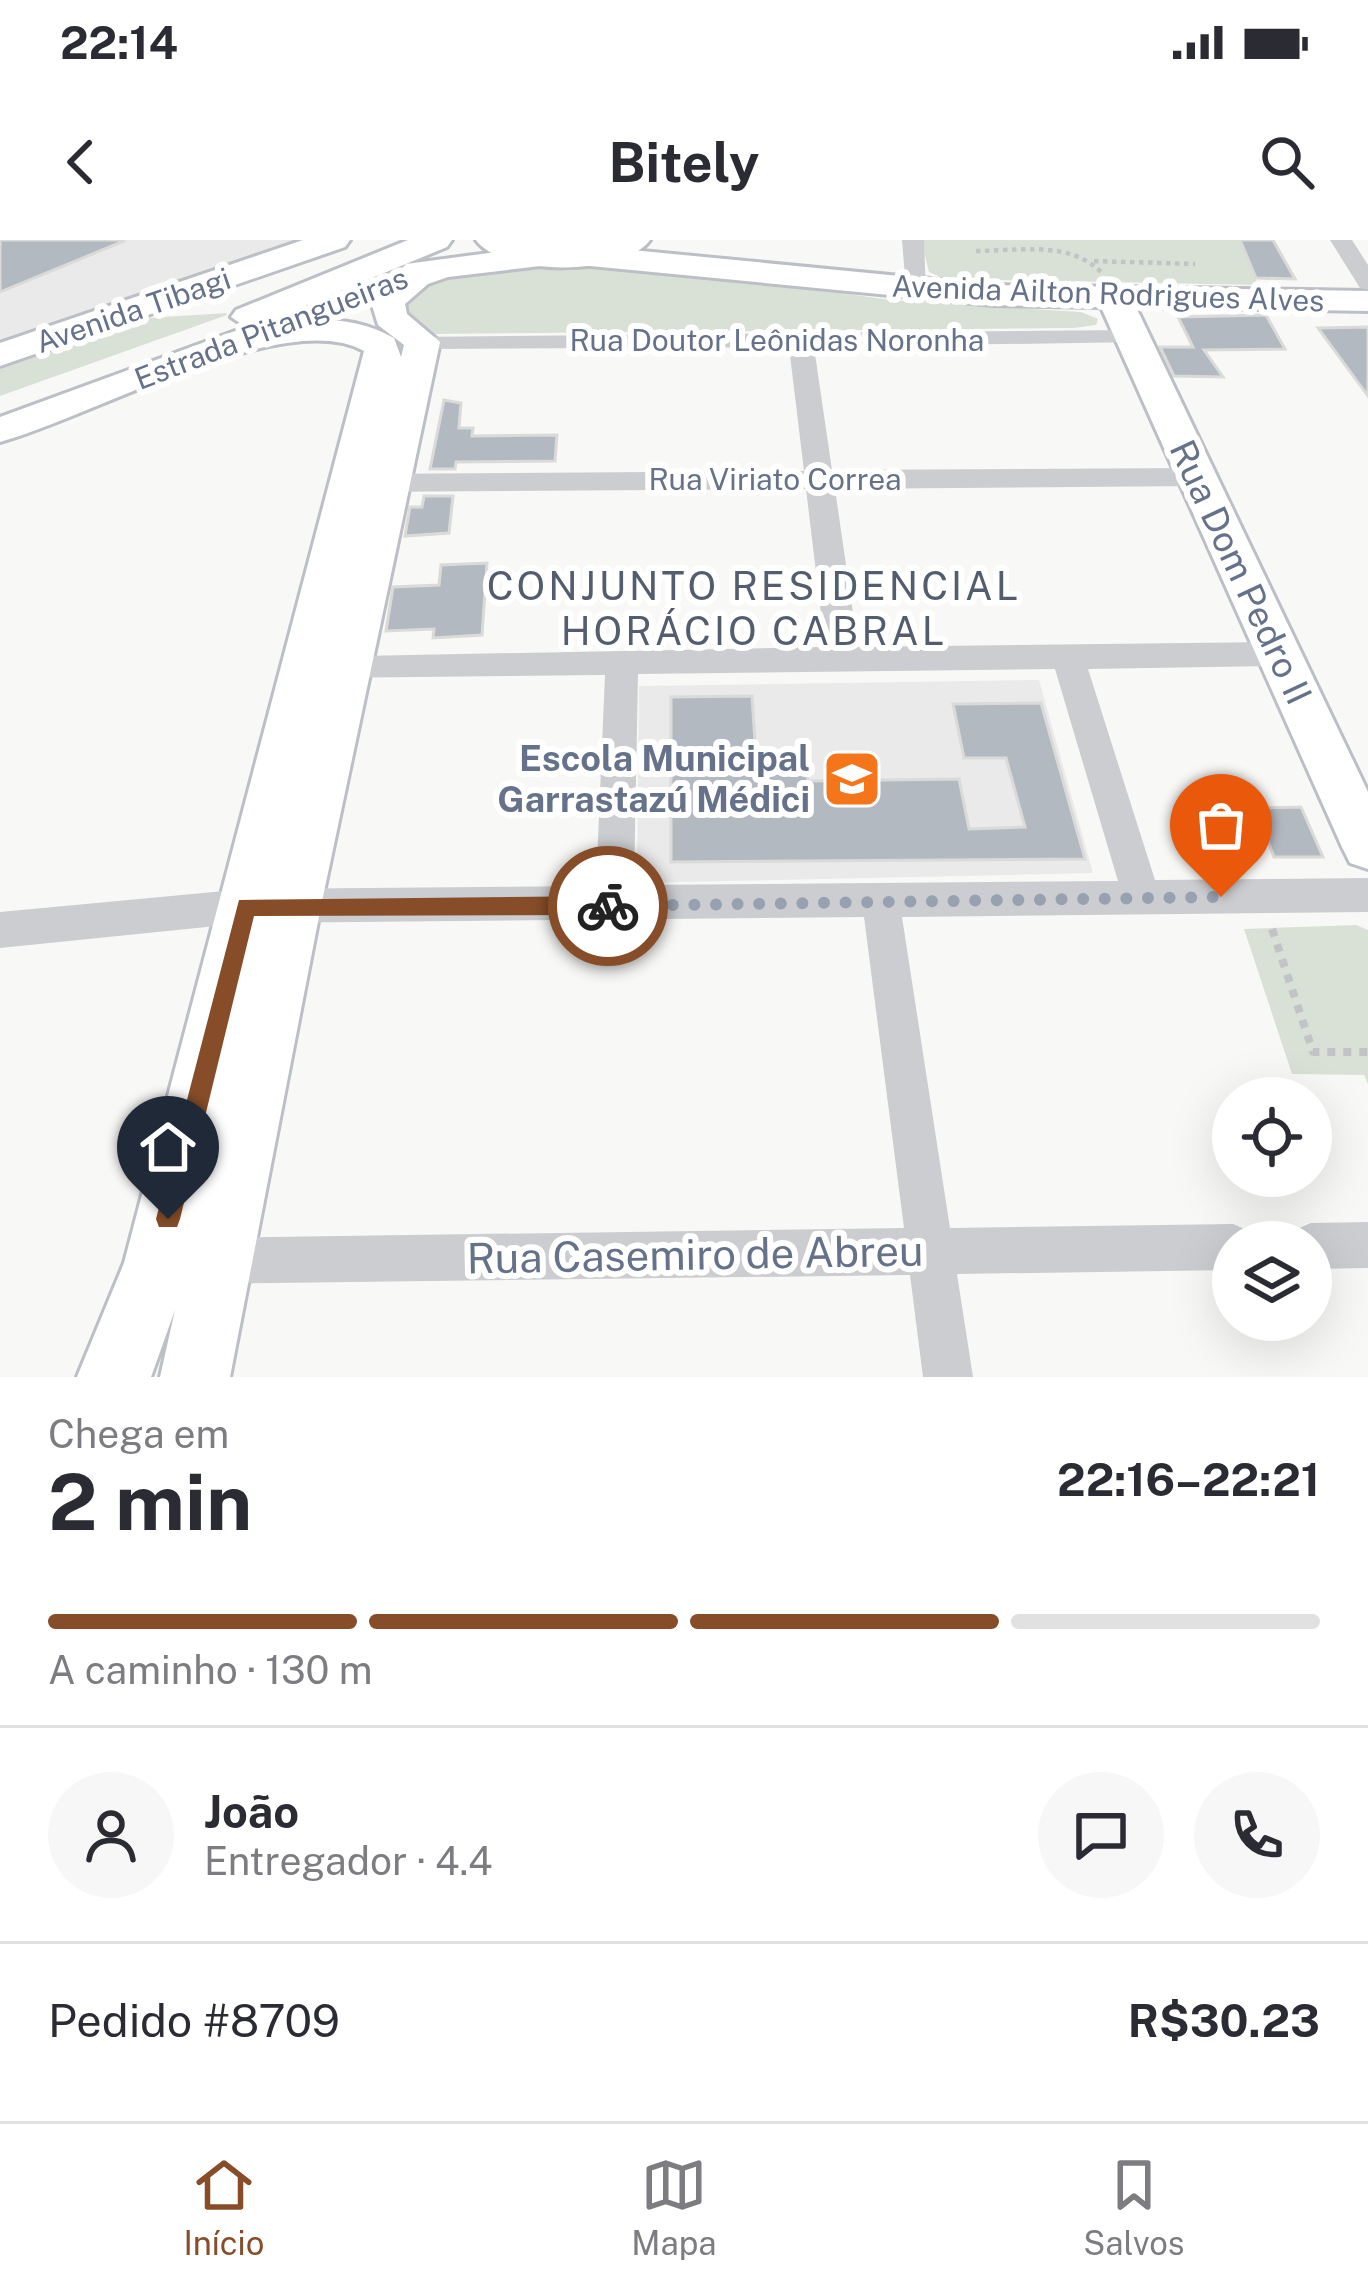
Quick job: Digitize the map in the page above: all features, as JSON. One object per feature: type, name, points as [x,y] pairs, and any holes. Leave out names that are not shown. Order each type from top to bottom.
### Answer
[{"type":"highway","points":[[497,240],[564,255],[629,240]]},
{"type":"street","name":"Avenida Tibagi","points":[[0,356],[334,240]]},
{"type":"street","points":[[689,240],[778,270]]},
{"type":"street","points":[[913,240],[917,289]]},
{"type":"street","points":[[1341,240],[1368,283]]},
{"type":"street","points":[[402,344],[388,302],[443,253]]},
{"type":"street","name":"Estrada Pitangueiras","points":[[0,430],[225,347],[443,253]]},
{"type":"street","name":"Estrada Pitangueiras","points":[[0,409],[339,280],[443,253],[564,255],[778,270]]},
{"type":"street","name":"Avenida Ailton Rodrigues Alves","points":[[778,270],[917,289],[1104,279],[1368,301]]},
{"type":"street","name":"Rua Dom Pedro II","points":[[1104,279],[1368,847]]},
{"type":"street","points":[[122,314],[240,304],[339,280]]},
{"type":"street","points":[[225,347],[292,328],[329,325],[402,344]]},
{"type":"street","name":"Rua Doutor Leônidas Noronha","points":[[402,344],[1131,337]]},
{"type":"street","points":[[801,341],[842,658]]},
{"type":"street","points":[[112,1377],[128,1350],[270,906],[371,483],[383,359],[402,344]]},
{"type":"street","name":"Rua Viriato Correa","points":[[371,483],[1197,477]]},
{"type":"street","points":[[329,666],[1279,654]]},
{"type":"street","points":[[1068,658],[1142,898]]},
{"type":"street","points":[[614,906],[622,662]]},
{"type":"street","points":[[0,930],[270,906],[1368,895]]},
{"type":"street","points":[[881,902],[949,1377]]},
{"type":"street","points":[[195,1377],[224,1260],[270,906]]},
{"type":"street","points":[[1332,1246],[1368,1245]]},
{"type":"street","name":"Rua Casemiro de Abreu","points":[[157,1263],[1212,1247]]},
{"type":"path","points":[[976,251],[1071,253],[1104,279],[1196,264]]},
{"type":"path","points":[[1261,897],[1313,1052],[1368,1052]]},
{"type":"shaded area","points":[[0,240],[304,240],[0,341]]},
{"type":"shaded area","points":[[921,240],[1240,240],[1258,285],[945,279],[929,272]]},
{"type":"shaded area","points":[[542,264],[632,264],[891,300],[1081,312],[1098,319],[1096,325],[1074,328],[435,334],[417,327],[402,308],[415,291],[438,278],[469,271]]},
{"type":"shaded area","points":[[226,313],[0,396],[0,368],[148,318]]},
{"type":"shaded area","name":"Escola Municipal Garrastazú Médici","points":[[1039,680],[1093,873],[637,883],[639,686]]},
{"type":"shaded area","points":[[1356,925],[1368,930],[1368,1084],[1364,1075],[1292,1074],[1244,929]]},
{"type":"building","points":[[0,240],[124,240],[124,241],[0,292]]},
{"type":"building","points":[[1240,240],[1273,240],[1295,279],[1256,278]]},
{"type":"building","points":[[1266,315],[1285,349],[1204,350],[1223,377],[1174,376],[1160,347],[1193,347],[1178,317]]},
{"type":"building","points":[[1368,327],[1368,396],[1318,328]]},
{"type":"building","points":[[444,400],[461,403],[459,428],[473,428],[472,436],[557,435],[555,461],[456,462],[455,469],[430,469]]},
{"type":"building","points":[[424,496],[453,496],[449,533],[405,536],[410,507],[422,507]]},
{"type":"building","points":[[487,563],[482,635],[433,638],[434,629],[386,631],[393,587],[439,585],[441,565]]},
{"type":"building","points":[[752,696],[757,773],[807,774],[808,781],[959,779],[969,829],[1025,827],[1006,758],[964,758],[953,704],[1041,703],[1085,859],[671,862],[671,697]]},
{"type":"building","points":[[1301,807],[1323,857],[1274,857],[1255,808]]},
{"type":"way so far","points":[[608,906],[1221,897]]},
{"type":"place","name":"Escola Municipal Garrastazú Médici","points":[[852,779]]},
{"type":"district","name":"CONJUNTO RESIDENCIAL HORÁCIO CABRAL","points":[[754,608]]},
{"type":"route","points":[[168,1219],[246,906],[608,906]]}]
